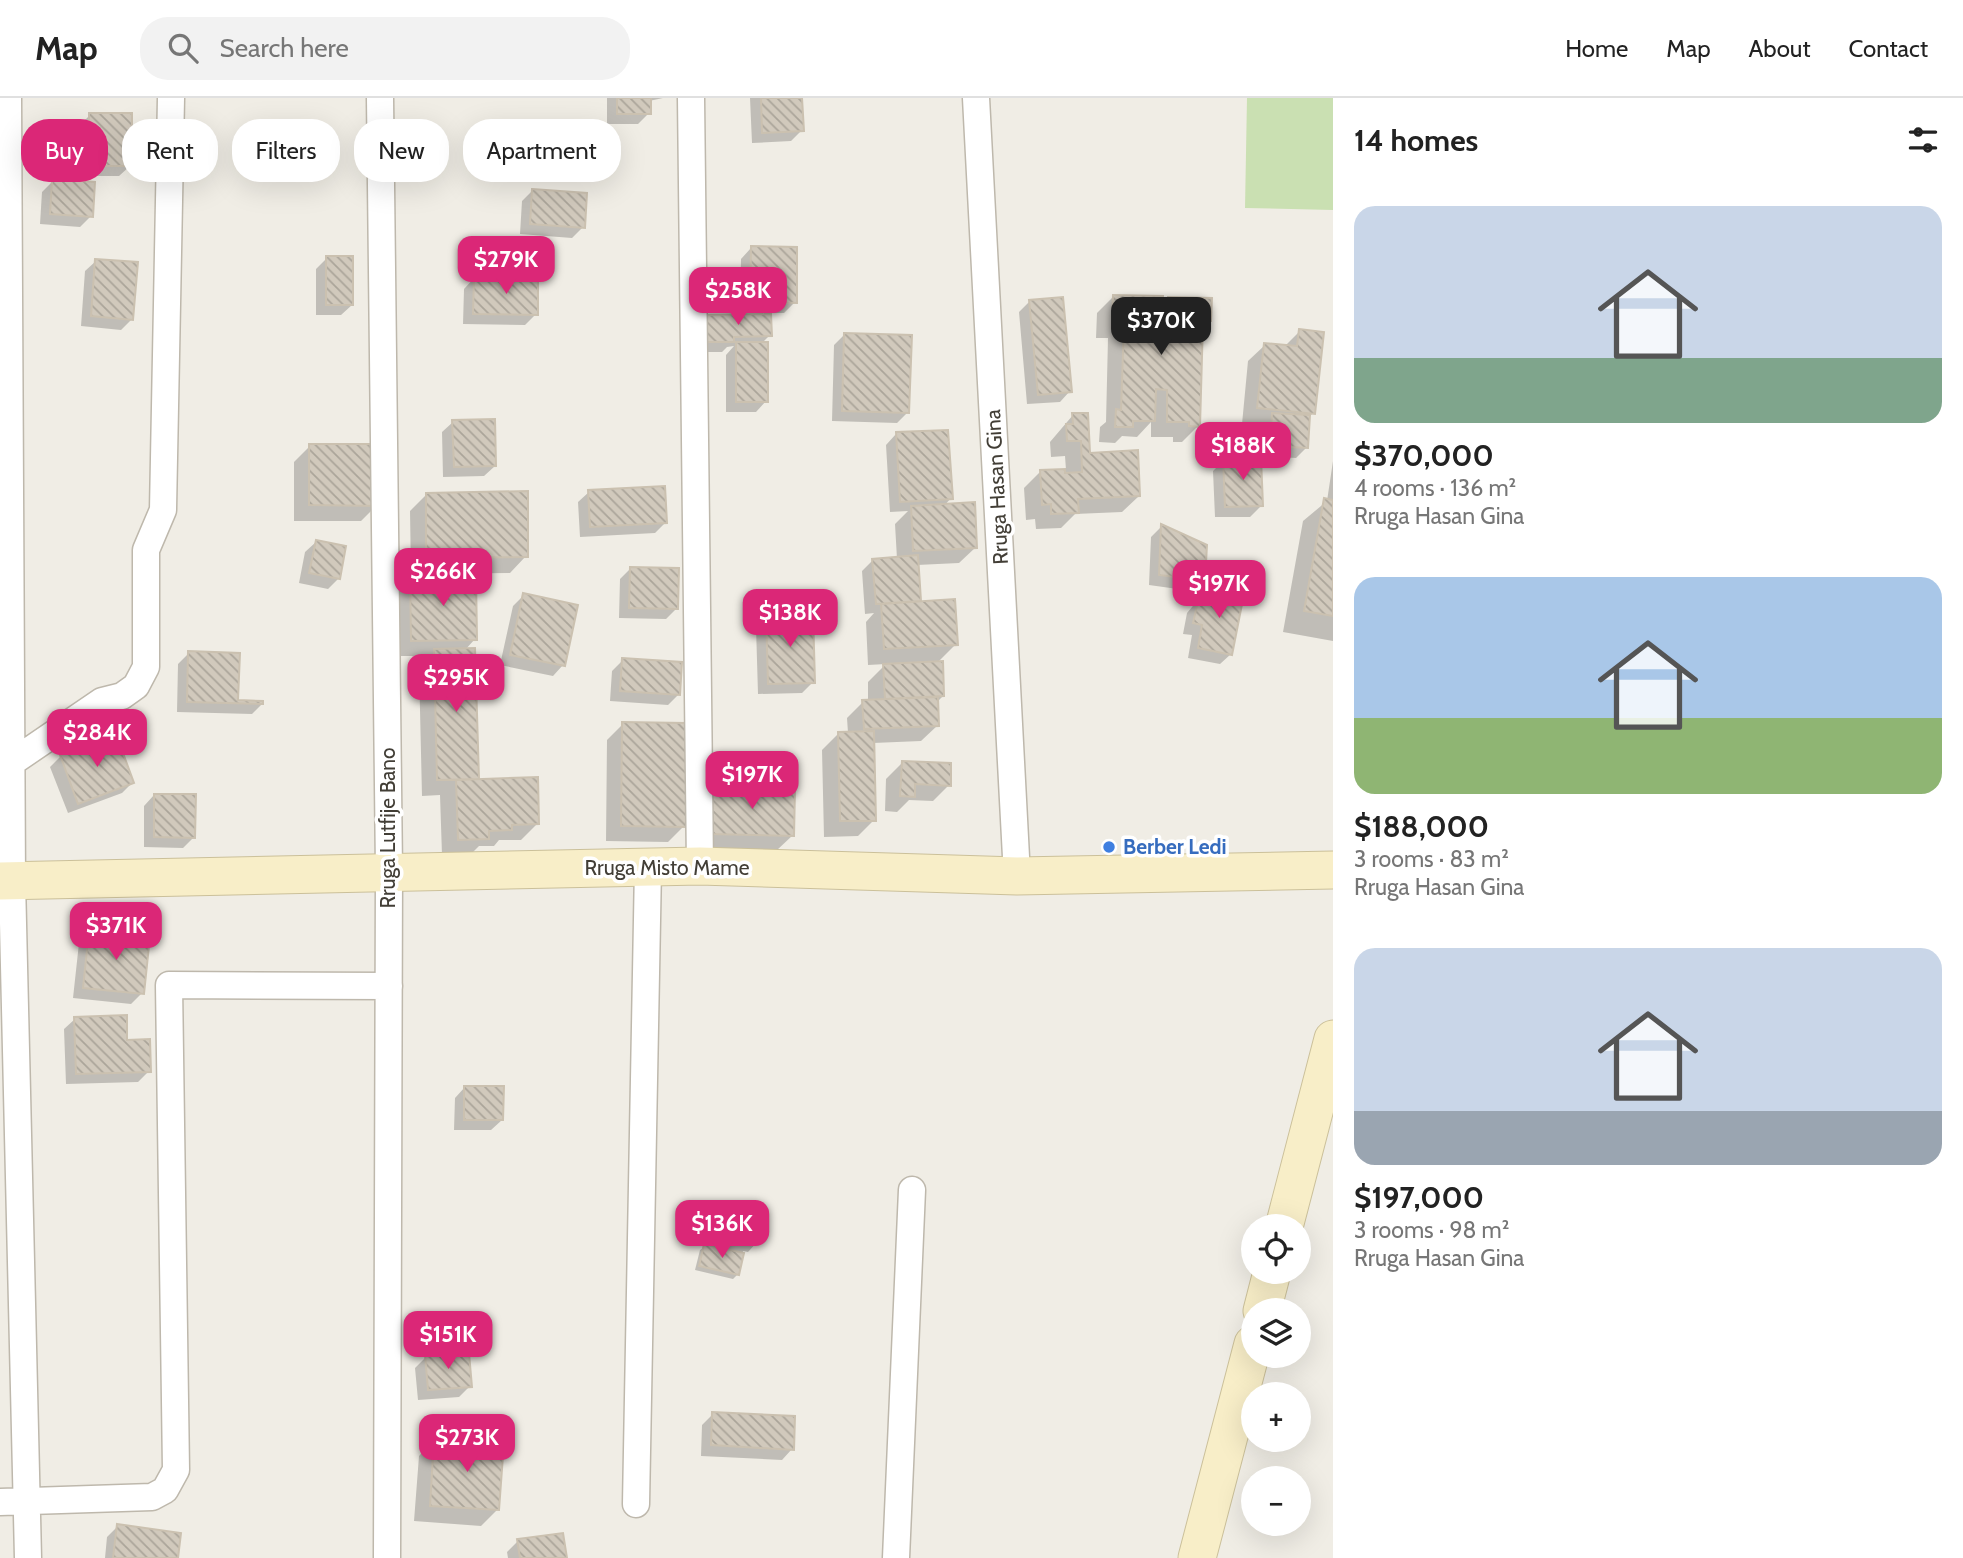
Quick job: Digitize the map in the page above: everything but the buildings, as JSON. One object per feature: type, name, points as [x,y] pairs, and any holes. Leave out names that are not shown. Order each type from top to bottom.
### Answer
[{"type":"street","points":[[8,98],[12,763],[6,881],[8,1016],[28,1558]]},
{"type":"street","points":[[12,763],[102,701],[122,695],[136,685],[146,667],[146,550],[163,510],[171,98]]},
{"type":"street","name":"Rruga Lutfije Bano","points":[[380,98],[389,871],[387,1558]]},
{"type":"street","points":[[691,98],[701,866]]},
{"type":"street","name":"Rruga Hasan Gina","points":[[976,98],[1017,876]]},
{"type":"street","name":"Rruga Misto Mame","points":[[6,881],[701,866],[1017,876],[1333,870]]},
{"type":"street","points":[[636,1504],[648,867]]},
{"type":"street","points":[[0,1502],[152,1497],[165,1490],[176,1471],[169,985],[389,986]]},
{"type":"street","points":[[1289,1214],[1323,1117],[1333,1039]]},
{"type":"street","points":[[896,1558],[912,1190]]},
{"type":"street","points":[[1197,1558],[1247,1368]]},
{"type":"green space","points":[[1247,98],[1333,98],[1333,210],[1245,208]]},
{"type":"place","name":"Berber Ledi","points":[[1109,847]]}]
